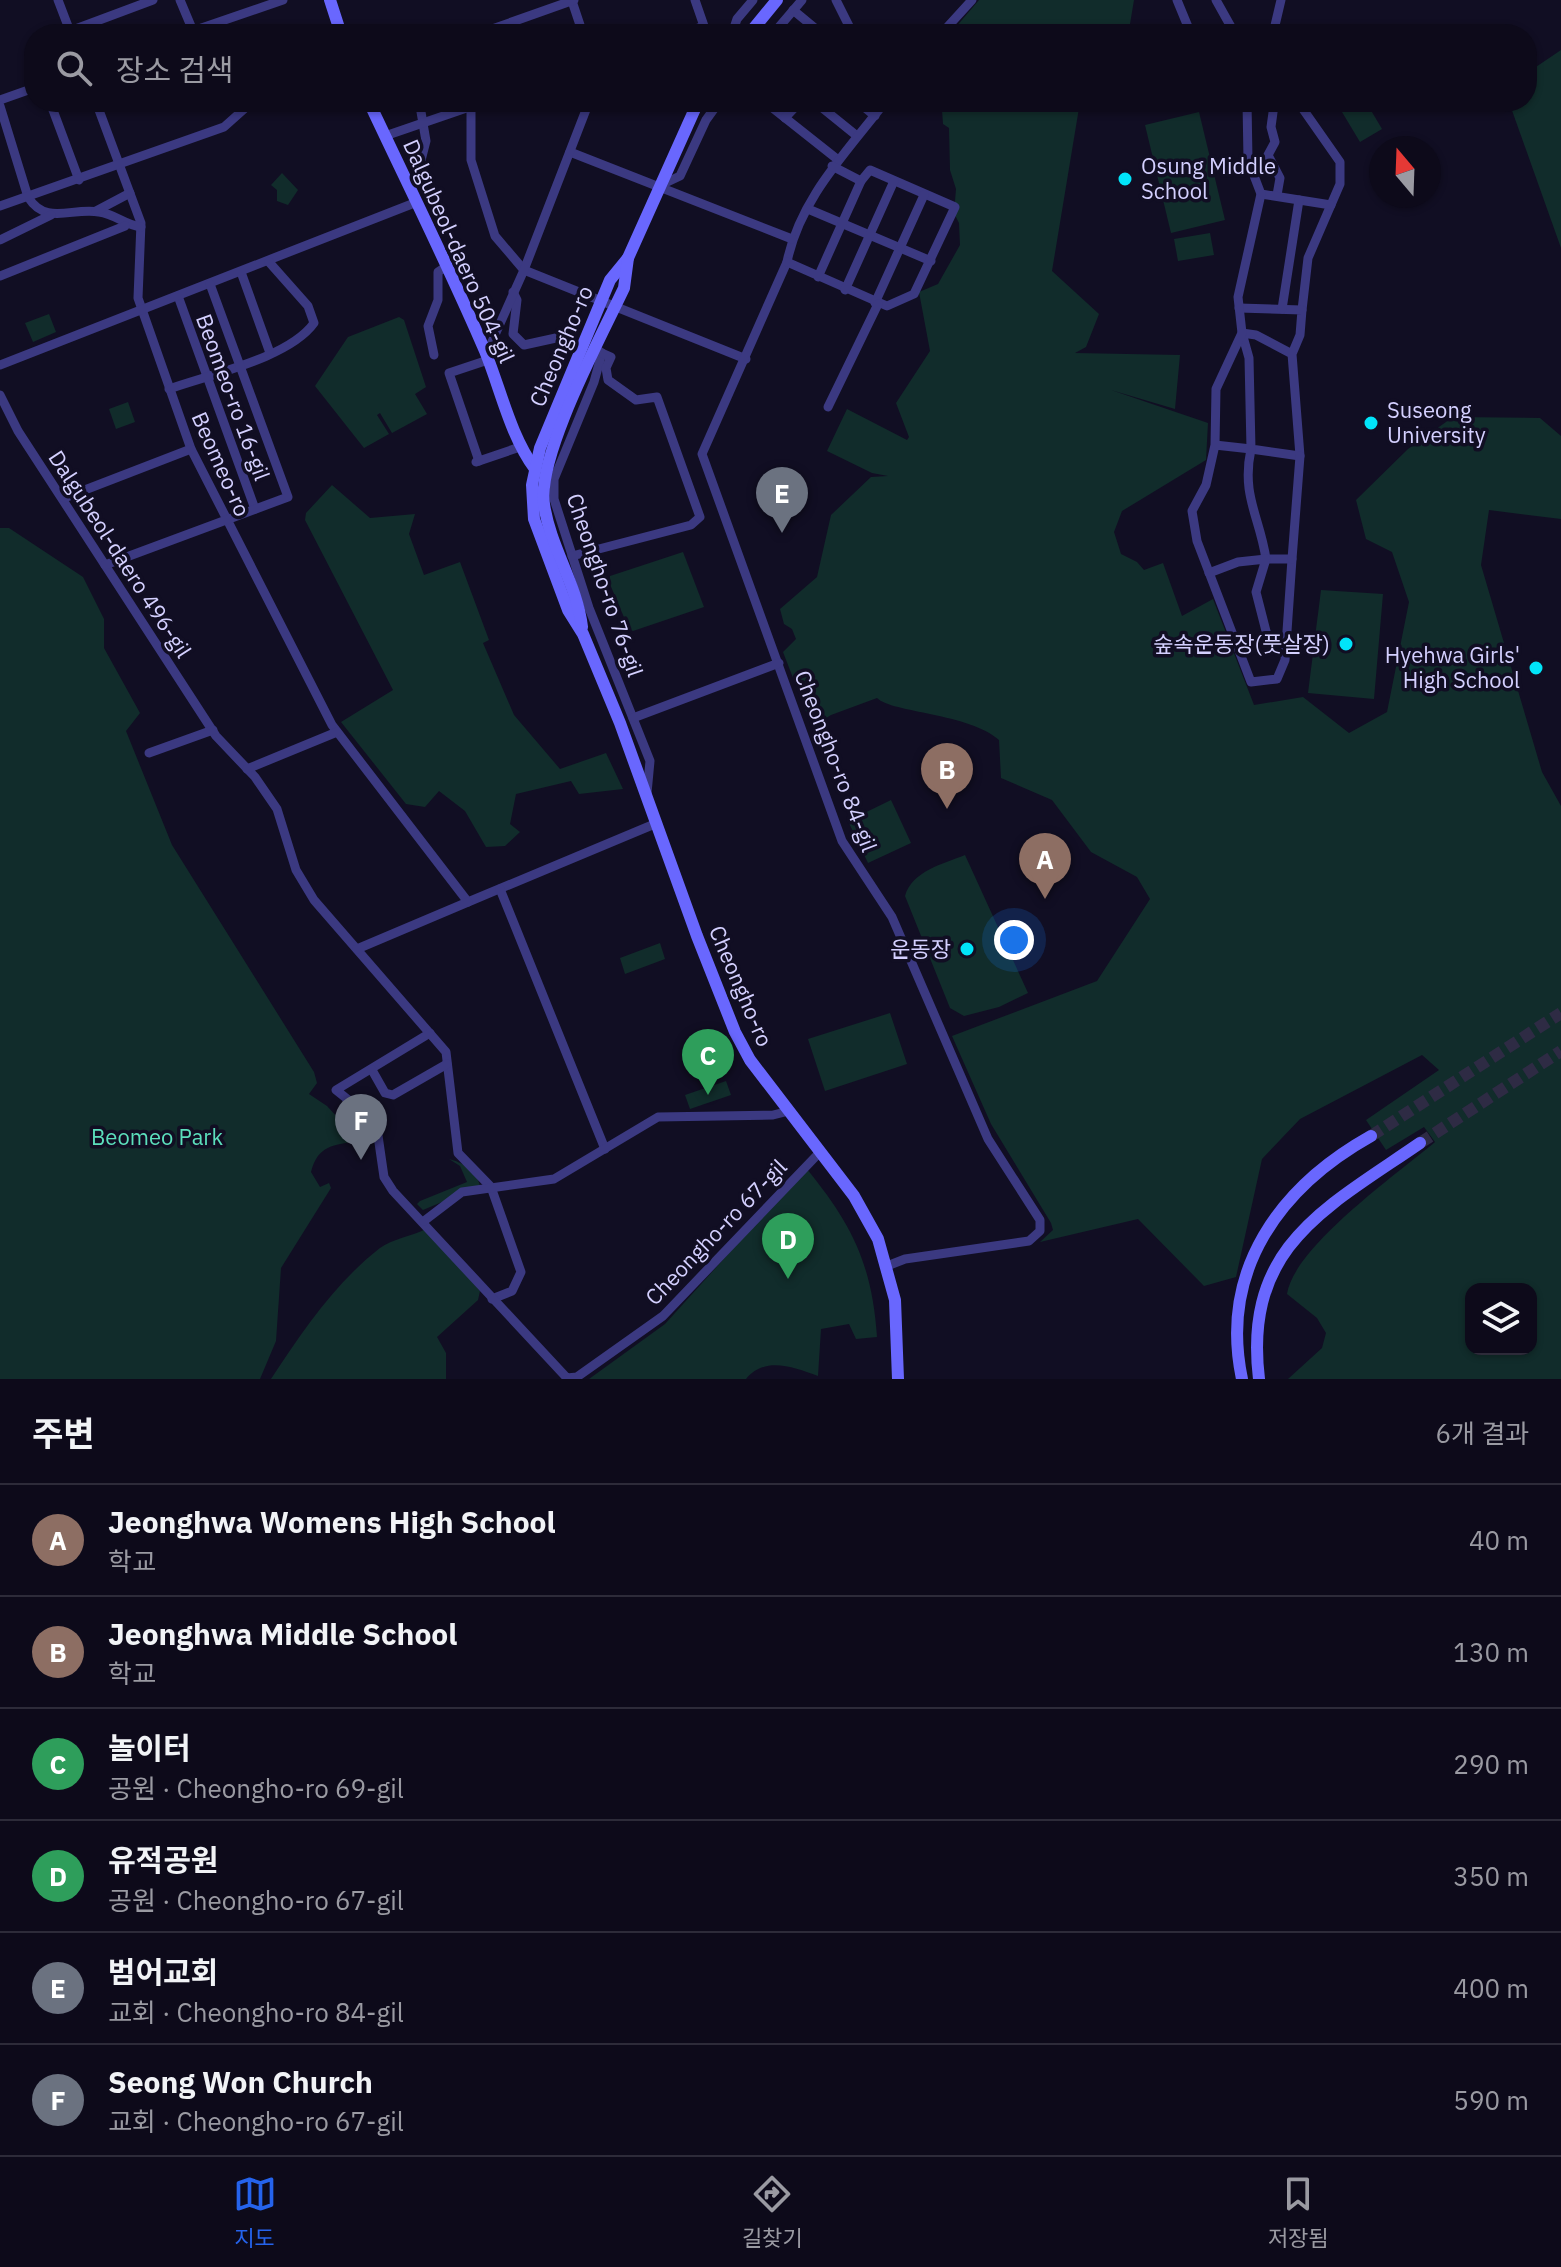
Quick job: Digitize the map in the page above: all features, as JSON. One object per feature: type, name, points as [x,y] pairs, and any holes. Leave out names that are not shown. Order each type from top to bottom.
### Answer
[{"type":"main road","points":[[330,0],[338,24]]},
{"type":"main road","points":[[757,24],[777,0]]},
{"type":"main road","name":"Dalgubeol-daero 504-gil","points":[[374,112],[447,266],[487,358],[520,447],[535,469]]},
{"type":"main road","name":"Cheongho-ro","points":[[583,634],[580,606],[546,513],[544,493],[548,459],[599,351],[624,288],[628,258],[693,112]]},
{"type":"main road","name":"Cheongho-ro","points":[[628,258],[610,280],[544,438],[535,469],[534,519],[568,610],[583,634],[647,793],[735,1032],[750,1060],[867,1217],[887,1266],[895,1300],[898,1379]]},
{"type":"main road","points":[[1242,1379],[1237,1358],[1239,1303],[1255,1250],[1277,1215],[1310,1177],[1332,1157],[1371,1136]]},
{"type":"main road","points":[[1259,1379],[1256,1351],[1262,1302],[1282,1253],[1314,1217],[1420,1143]]},
{"type":"street","points":[[58,0],[68,24]]},
{"type":"street","points":[[92,24],[153,0]]},
{"type":"street","points":[[180,0],[187,24]]},
{"type":"street","points":[[212,24],[283,0]]},
{"type":"street","points":[[506,24],[573,0],[580,24]]},
{"type":"street","points":[[695,0],[703,24]]},
{"type":"street","points":[[735,24],[753,0]]},
{"type":"street","points":[[782,24],[802,0]]},
{"type":"street","points":[[836,0],[848,24]]},
{"type":"street","points":[[950,24],[972,0]]},
{"type":"street","points":[[1177,0],[1187,24]]},
{"type":"street","points":[[1216,0],[1229,24]]},
{"type":"street","points":[[1275,24],[1281,0]]},
{"type":"street","points":[[793,10],[810,24]]},
{"type":"street","points":[[24,92],[0,103],[28,197],[35,209],[51,215]]},
{"type":"street","points":[[54,112],[79,180]]},
{"type":"street","name":"Beomeo-ro","points":[[100,112],[141,227],[138,298],[191,449],[337,732],[468,902]]},
{"type":"street","points":[[0,206],[224,127],[241,112]]},
{"type":"street","points":[[421,112],[423,124]]},
{"type":"street","name":"Dalgubeol-daero 504-gil","points":[[385,136],[452,112]]},
{"type":"street","points":[[471,112],[471,160],[495,236],[524,270],[746,359]]},
{"type":"street","points":[[520,447],[477,461],[449,373],[487,358],[585,112]]},
{"type":"street","points":[[658,187],[680,176],[712,112]]},
{"type":"street","points":[[778,112],[861,181]]},
{"type":"street","points":[[785,118],[791,112]]},
{"type":"street","points":[[827,112],[857,136]]},
{"type":"street","points":[[870,112],[875,116]]},
{"type":"street","points":[[680,458],[702,454],[787,262],[792,239],[835,162],[878,112]]},
{"type":"street","points":[[1247,112],[1248,160],[1261,194],[1238,297],[1242,333],[1249,358],[1251,449],[1247,467],[1250,506],[1266,559],[1256,592],[1267,635]]},
{"type":"street","points":[[1274,112],[1271,127],[1275,142],[1268,155],[1280,178],[1277,195]]},
{"type":"street","points":[[1242,333],[1216,389],[1215,445],[1206,485],[1192,511],[1197,541],[1251,682],[1263,684],[1277,679],[1285,660],[1300,456],[1292,354],[1300,335],[1308,258],[1340,184],[1340,162],[1305,112]]},
{"type":"street","name":"Dalgubeol-daero 504-gil","points":[[416,180],[425,146],[423,124]]},
{"type":"street","points":[[570,152],[792,239]]},
{"type":"street","points":[[787,262],[818,277],[845,290],[887,306],[914,294],[955,207],[870,170],[861,181],[818,277]]},
{"type":"street","points":[[845,290],[894,181]]},
{"type":"street","points":[[0,240],[51,215],[96,211],[130,193]]},
{"type":"street","points":[[1261,194],[1331,205]]},
{"type":"street","points":[[828,407],[924,195]]},
{"type":"street","points":[[1282,309],[1299,200]]},
{"type":"street","name":"Beomeo-ro 16-gil","points":[[143,309],[417,202]]},
{"type":"street","points":[[808,209],[931,261]]},
{"type":"street","points":[[96,211],[125,226],[141,227]]},
{"type":"street","points":[[0,276],[125,226]]},
{"type":"street","points":[[169,389],[295,343],[314,323],[308,306],[269,262]]},
{"type":"street","points":[[434,355],[428,326],[438,300],[438,272],[447,266]]},
{"type":"street","points":[[241,272],[270,353]]},
{"type":"street","name":"Beomeo-ro 16-gil","points":[[178,296],[255,509],[288,497],[210,284]]},
{"type":"street","points":[[513,292],[517,300],[513,334],[524,345],[565,336]]},
{"type":"street","points":[[1239,308],[1302,310]]},
{"type":"street","points":[[0,365],[143,309]]},
{"type":"street","points":[[1242,333],[1256,335],[1292,354]]},
{"type":"street","points":[[572,556],[698,521],[700,517],[657,397],[636,400],[608,380],[606,368],[611,357],[599,351]]},
{"type":"street","name":"Cheongho-ro 76-gil","points":[[599,351],[594,382],[554,479],[554,499],[572,556],[650,761],[647,793]]},
{"type":"street","name":"Dalgubeol-daero 496-gil","points":[[0,395],[18,431],[213,730],[277,809],[302,880],[446,1052],[447,1064]]},
{"type":"street","points":[[1215,445],[1300,456]]},
{"type":"street","points":[[64,498],[191,449]]},
{"type":"street","name":"Cheongho-ro 84-gil","points":[[702,454],[724,522],[779,663],[842,841],[892,917],[988,1139],[1041,1225],[1029,1241],[905,1259],[887,1266]]},
{"type":"street","points":[[105,565],[255,509]]},
{"type":"street","points":[[1209,573],[1238,562],[1292,559]]},
{"type":"street","points":[[633,718],[779,663]]},
{"type":"street","points":[[149,753],[213,730]]},
{"type":"street","points":[[247,769],[337,732]]},
{"type":"street","points":[[357,949],[657,823]]},
{"type":"street","points":[[500,889],[605,1149]]},
{"type":"street","points":[[430,1033],[372,1070],[385,1093],[393,1095],[447,1064],[458,1153],[491,1187],[522,1276],[512,1291],[492,1299]]},
{"type":"street","name":"Cheongho-ro 67-gil","points":[[372,1070],[336,1090],[376,1122],[384,1177],[567,1378],[577,1377],[663,1316],[820,1152]]},
{"type":"street","points":[[424,1221],[462,1192],[554,1179],[658,1117],[773,1115],[789,1111]]},
{"type":"green space","points":[[979,0],[1134,0],[1130,24],[959,24]]},
{"type":"green space","points":[[1561,50],[1561,248],[1513,112],[1537,112],[1537,66]]},
{"type":"green space","points":[[942,112],[1078,112],[1052,271],[1099,314],[1086,347],[1075,353],[1180,355],[1175,409],[1111,390],[1208,423],[1206,460],[1122,511],[1114,532],[1121,554],[1137,562],[1144,570],[1163,563],[1182,616],[1213,599],[1254,705],[1303,697],[1349,733],[1387,712],[1409,602],[1392,552],[1366,539],[1356,500],[1408,449],[1453,417],[1540,418],[1561,436],[1561,519],[1489,510],[1481,565],[1542,772],[1561,806],[1561,1379],[1288,1379],[1322,1348],[1326,1333],[1317,1318],[1287,1294],[1294,1275],[1308,1255],[1349,1212],[1435,1142],[1424,1127],[1386,1150],[1366,1120],[1439,1070],[1422,1055],[1300,1119],[1262,1159],[1236,1277],[1204,1286],[1138,1219],[1040,1242],[1053,1230],[1051,1223],[991,1124],[952,1036],[1097,981],[1150,899],[1137,877],[1091,852],[1052,800],[1001,778],[999,740],[986,731],[898,707],[877,698],[831,715],[812,727],[783,652],[796,639],[792,629],[784,624],[780,609],[817,577],[831,515],[871,477],[888,476],[872,473],[827,451],[847,409],[907,440],[909,437],[896,403],[930,351],[919,292],[938,284],[960,245],[959,223],[954,213],[956,189],[950,170],[949,128],[943,124]]},
{"type":"green space","points":[[1199,112],[1225,220],[1171,233],[1145,125]]},
{"type":"green space","points":[[1342,112],[1372,112],[1382,129],[1360,142]]},
{"type":"green space","points":[[282,173],[298,190],[288,205],[277,201],[277,190],[271,185]]},
{"type":"green space","points":[[1210,233],[1214,255],[1178,261],[1174,239]]},
{"type":"green space","points":[[49,314],[56,332],[33,342],[25,323]]},
{"type":"green space","points":[[399,317],[404,320],[426,387],[415,394],[427,414],[392,433],[380,413],[377,415],[389,434],[364,448],[315,386],[348,337]]},
{"type":"green space","points":[[128,402],[135,422],[116,429],[109,409]]},
{"type":"green space","points":[[332,485],[370,518],[415,514],[409,534],[424,575],[460,562],[489,640],[483,643],[514,715],[560,769],[606,753],[623,789],[579,794],[571,781],[516,794],[510,824],[520,832],[505,846],[486,847],[465,811],[439,791],[425,807],[406,804],[341,722],[393,690],[305,520],[306,513]]},
{"type":"green space","name":"Beomeo Park","points":[[0,528],[9,528],[83,577],[104,619],[104,648],[140,713],[126,731],[172,845],[314,1072],[317,1083],[309,1094],[327,1106],[359,1141],[328,1148],[314,1163],[311,1172],[320,1187],[329,1183],[331,1188],[281,1268],[276,1341],[260,1379],[0,1379]]},
{"type":"green space","points":[[683,552],[704,607],[633,631],[629,629],[609,582],[610,576]]},
{"type":"green space","name":"숲속운동장(풋살장)","points":[[1321,590],[1383,594],[1374,699],[1308,693]]},
{"type":"green space","points":[[891,800],[911,843],[868,863],[848,821]]},
{"type":"green space","name":"운동장","points":[[965,855],[1028,993],[999,1007],[964,1016],[950,1008],[905,896],[921,874]]},
{"type":"green space","points":[[660,943],[665,959],[625,974],[620,958]]},
{"type":"green space","points":[[890,1013],[907,1064],[825,1091],[808,1039]]},
{"type":"green space","points":[[726,1081],[731,1095],[690,1109],[685,1095]]},
{"type":"green space","points":[[449,1159],[468,1168],[480,1186],[423,1210],[417,1204],[420,1201],[467,1182],[460,1166]]},
{"type":"green space","points":[[806,1168],[836,1208],[857,1246],[870,1288],[877,1337],[856,1339],[849,1324],[821,1329],[818,1376],[789,1367],[771,1366],[754,1372],[746,1379],[589,1379],[665,1324]]},
{"type":"green space","points":[[426,1229],[480,1291],[478,1300],[437,1337],[446,1353],[446,1379],[271,1379],[320,1309],[348,1277],[385,1245]]},
{"type":"tunnel","points":[[1371,1136],[1561,1013]]},
{"type":"tunnel","points":[[1420,1143],[1561,1051]]},
{"type":"place","name":"Osung Middle School","points":[[1125,179]]},
{"type":"place","name":"Suseong University","points":[[1371,423]]},
{"type":"place","name":"범어교회","points":[[782,533]]},
{"type":"place","name":"숲속운동장(풋살장)","points":[[1346,644]]},
{"type":"place","name":"Hyehwa Girls' High School","points":[[1536,668]]},
{"type":"place","name":"Jeonghwa Middle School","points":[[947,809]]},
{"type":"place","name":"Jeonghwa Womens High School","points":[[1045,899]]},
{"type":"place","name":"운동장","points":[[967,949]]},
{"type":"place","name":"놀이터","points":[[708,1095]]},
{"type":"place","name":"Seong Won Church","points":[[361,1160]]},
{"type":"place","name":"유적공원","points":[[788,1279]]}]
